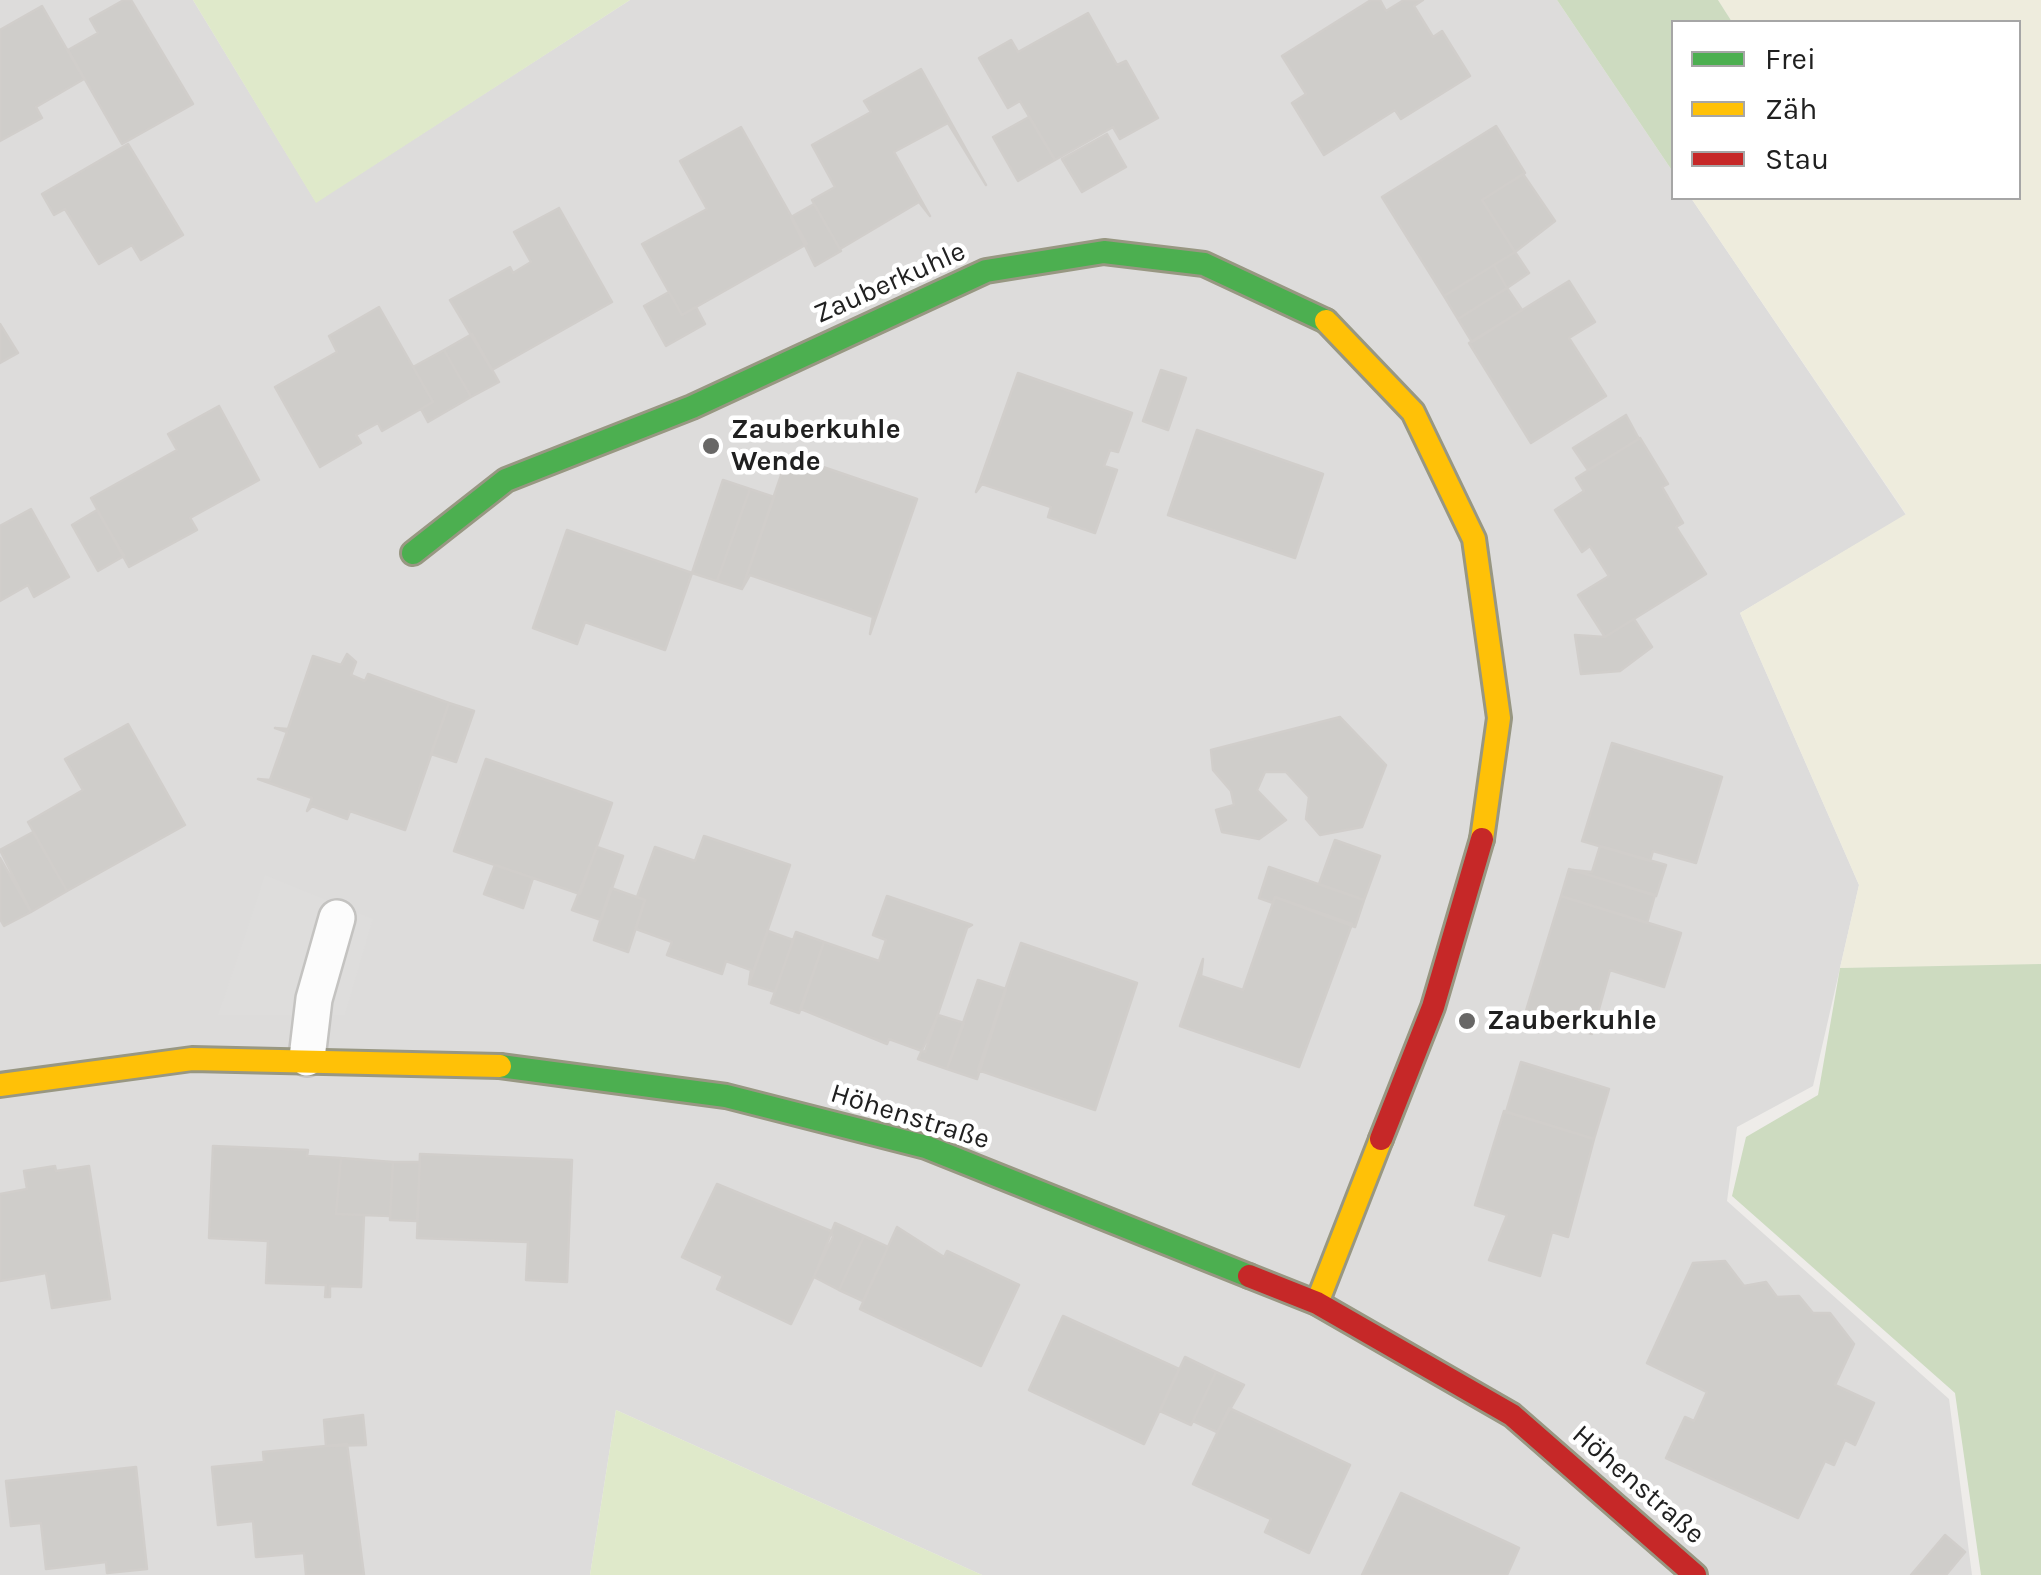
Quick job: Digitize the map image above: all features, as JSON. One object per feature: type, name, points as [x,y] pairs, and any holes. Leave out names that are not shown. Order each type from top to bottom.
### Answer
[{"type":"street","name":"Zauberkuhle","points":[[413,554],[506,480],[692,407],[986,271],[1104,252],[1204,264],[1334,325],[1413,412],[1474,538],[1499,718],[1480,850],[1433,1007],[1316,1303]]},
{"type":"street","name":"Höhenstraße","points":[[0,1085],[192,1059],[307,1058],[514,1066],[726,1096],[926,1147],[1316,1303],[1512,1415],[1695,1575]]},
{"type":"lane","points":[[307,1058],[314,999],[337,918]]},
{"type":"shaded area","points":[[0,0],[193,0],[316,202],[630,0],[1557,0],[1671,169],[1671,200],[1692,200],[1906,515],[1740,613],[1859,885],[1813,1086],[1737,1127],[1727,1201],[1949,1399],[1972,1575],[982,1575],[616,1410],[590,1575],[0,1575]]},
{"type":"shaded area","points":[[1718,0],[2041,0],[2041,964],[2036,966],[1840,968],[1859,885],[1740,613],[1906,514],[1692,200],[2021,200],[2021,20],[1731,20]]},
{"type":"shaded area","points":[[265,875],[373,919],[345,1015],[218,1015]]},
{"type":"green space","points":[[193,0],[630,0],[316,203]]},
{"type":"green space","points":[[1557,0],[1718,0],[1731,20],[1671,20],[1671,169]]},
{"type":"green space","points":[[2041,964],[2041,1575],[1981,1575],[1955,1393],[1732,1196],[1746,1137],[1818,1095],[1840,968]]},
{"type":"green space","points":[[616,1410],[982,1575],[590,1575]]},
{"type":"building","points":[[131,0],[193,104],[122,144],[68,50],[98,33],[90,19]]},
{"type":"building","points":[[1371,0],[1380,0],[1386,11],[1404,0],[1423,0],[1414,6],[1433,37],[1442,31],[1470,76],[1401,119],[1395,110],[1324,155],[1292,103],[1306,94],[1282,56]]},
{"type":"building","points":[[42,6],[84,79],[36,107],[42,118],[0,141],[0,30]]},
{"type":"building","points":[[1088,13],[1117,65],[1126,61],[1158,118],[1120,139],[1113,127],[1055,160],[1020,101],[1008,108],[979,58],[1011,40],[1018,52]]},
{"type":"building","points":[[921,69],[986,185],[948,123],[894,152],[930,216],[919,202],[840,249],[812,200],[835,187],[812,145],[871,112],[864,101]]},
{"type":"building","points":[[1029,117],[1055,160],[1018,181],[993,137]]},
{"type":"building","points":[[1496,126],[1525,173],[1482,200],[1515,252],[1444,296],[1382,197]]},
{"type":"building","points":[[741,127],[807,244],[682,315],[642,244],[707,209],[680,161]]},
{"type":"building","points":[[1107,134],[1126,167],[1082,192],[1062,159]]},
{"type":"building","points":[[128,144],[183,235],[141,260],[132,245],[99,264],[65,209],[54,215],[42,194]]},
{"type":"building","points":[[1523,174],[1555,221],[1515,252],[1482,200]]},
{"type":"building","points":[[814,204],[841,251],[815,266],[791,217]]},
{"type":"building","points":[[559,208],[612,302],[492,370],[450,300],[510,267],[513,273],[531,262],[514,232]]},
{"type":"building","points":[[1515,252],[1529,273],[1507,288],[1494,265]]},
{"type":"building","points":[[1494,265],[1507,288],[1458,319],[1444,296]]},
{"type":"building","points":[[1569,281],[1595,322],[1569,338],[1606,396],[1531,443],[1469,343]]},
{"type":"building","points":[[1507,288],[1522,310],[1472,342],[1458,319]]},
{"type":"building","points":[[669,292],[682,315],[696,307],[705,324],[666,346],[644,306]]},
{"type":"building","points":[[379,307],[433,402],[382,431],[378,423],[356,435],[361,443],[320,467],[275,387],[337,352],[329,336]]},
{"type":"building","points":[[0,324],[18,353],[0,363]]},
{"type":"building","points":[[472,334],[499,382],[471,397],[444,350]]},
{"type":"building","points":[[444,350],[471,397],[428,422],[421,409],[433,402],[413,367]]},
{"type":"building","points":[[1161,370],[1186,378],[1168,430],[1143,421]]},
{"type":"building","points":[[1018,373],[1132,413],[1118,452],[1110,450],[1104,466],[1117,470],[1095,533],[1048,517],[1051,507],[982,484],[976,492]]},
{"type":"building","points":[[219,406],[259,480],[190,518],[197,530],[129,567],[91,498],[177,450],[168,434]]},
{"type":"building","points":[[1626,415],[1639,439],[1588,470],[1573,448]]},
{"type":"building","points":[[1197,430],[1323,474],[1295,558],[1168,515]]},
{"type":"building","points":[[1640,438],[1668,484],[1662,487],[1683,523],[1676,527],[1706,574],[1605,637],[1578,595],[1609,576],[1590,546],[1582,552],[1555,510],[1584,491],[1576,478]]},
{"type":"building","points":[[788,455],[917,499],[870,634],[873,617],[750,575],[742,589]]},
{"type":"building","points":[[723,480],[750,489],[717,581],[692,573]]},
{"type":"building","points":[[750,489],[774,497],[742,589],[717,581]]},
{"type":"building","points":[[31,509],[69,577],[34,597],[28,585],[0,601],[0,526]]},
{"type":"building","points":[[97,510],[124,556],[98,571],[72,525]]},
{"type":"building","points":[[567,530],[692,573],[665,650],[585,622],[577,644],[533,628]]},
{"type":"building","points":[[1634,619],[1652,647],[1620,671],[1581,674],[1575,635],[1605,637]]},
{"type":"building","points":[[347,654],[356,662],[351,675],[365,681],[368,674],[449,703],[405,830],[350,811],[347,819],[312,806],[307,811],[312,798],[258,779],[270,780],[287,732],[275,728],[288,729],[313,656],[341,665]]},
{"type":"building","points":[[449,703],[474,711],[456,762],[431,754]]},
{"type":"building","points":[[1340,717],[1386,765],[1362,827],[1320,835],[1306,819],[1309,797],[1286,772],[1265,772],[1257,790],[1286,820],[1259,839],[1222,832],[1216,810],[1234,805],[1231,791],[1213,770],[1211,750]]},
{"type":"building","points":[[128,724],[185,825],[67,891],[28,822],[83,790],[65,759]]},
{"type":"building","points":[[1612,743],[1722,777],[1696,863],[1653,851],[1650,861],[1582,841]]},
{"type":"building","points":[[486,759],[612,803],[580,894],[454,851]]},
{"type":"building","points":[[33,832],[67,891],[31,912],[0,850]]},
{"type":"building","points":[[704,836],[790,865],[749,984],[751,970],[726,961],[722,974],[667,955],[672,942],[636,929],[645,900],[637,897],[655,847],[695,861]]},
{"type":"building","points":[[1335,840],[1380,856],[1364,900],[1319,884]]},
{"type":"building","points":[[1600,846],[1666,865],[1656,896],[1573,870],[1592,872]]},
{"type":"building","points":[[597,847],[623,856],[601,920],[572,910]]},
{"type":"building","points":[[0,858],[31,912],[4,926],[0,919]]},
{"type":"building","points":[[495,865],[533,878],[523,908],[484,894]]},
{"type":"building","points":[[1269,867],[1364,900],[1355,927],[1275,897],[1273,903],[1259,898]]},
{"type":"building","points":[[1569,869],[1655,895],[1647,923],[1561,896]]},
{"type":"building","points":[[611,888],[645,900],[628,952],[594,940]]},
{"type":"building","points":[[887,896],[972,925],[967,928],[925,1052],[889,1039],[887,1044],[801,1009],[824,942],[879,961],[886,940],[873,935]]},
{"type":"building","points":[[1561,896],[1681,933],[1664,987],[1610,970],[1592,1034],[1525,1014]]},
{"type":"building","points":[[1275,897],[1352,924],[1299,1067],[1180,1026],[1203,959],[1201,976],[1243,990]]},
{"type":"building","points":[[768,931],[793,940],[775,992],[749,984]]},
{"type":"building","points":[[796,932],[824,942],[799,1013],[771,1003]]},
{"type":"building","points":[[1021,943],[1137,983],[1095,1110],[978,1070]]},
{"type":"building","points":[[978,980],[1006,989],[977,1079],[947,1069]]},
{"type":"building","points":[[938,1015],[964,1023],[947,1069],[918,1059]]},
{"type":"building","points":[[1521,1062],[1609,1089],[1594,1139],[1506,1112]]},
{"type":"building","points":[[1504,1111],[1594,1139],[1568,1237],[1552,1232],[1540,1276],[1489,1260],[1507,1215],[1475,1205]]},
{"type":"building","points":[[213,1146],[308,1150],[307,1156],[341,1158],[336,1214],[364,1215],[361,1287],[330,1286],[330,1297],[325,1297],[326,1285],[266,1283],[268,1241],[209,1238]]},
{"type":"building","points":[[420,1154],[572,1160],[567,1282],[526,1280],[528,1242],[417,1238]]},
{"type":"building","points":[[341,1158],[393,1162],[390,1216],[336,1214]]},
{"type":"building","points":[[393,1162],[420,1162],[417,1221],[390,1220]]},
{"type":"building","points":[[55,1166],[56,1171],[89,1166],[110,1299],[52,1308],[46,1273],[0,1281],[0,1194],[27,1189],[24,1171]]},
{"type":"building","points":[[717,1184],[831,1231],[833,1237],[791,1324],[717,1289],[723,1276],[682,1257]]},
{"type":"building","points":[[835,1223],[864,1236],[839,1290],[814,1277]]},
{"type":"building","points":[[897,1227],[944,1257],[947,1251],[1019,1285],[981,1366],[860,1309]]},
{"type":"building","points":[[864,1236],[888,1247],[863,1301],[839,1290]]},
{"type":"building","points":[[1725,1261],[1744,1286],[1766,1282],[1777,1297],[1799,1296],[1813,1313],[1830,1313],[1854,1344],[1835,1385],[1874,1403],[1855,1445],[1845,1440],[1834,1465],[1825,1461],[1798,1518],[1666,1458],[1685,1417],[1694,1421],[1707,1392],[1647,1363],[1693,1263]]},
{"type":"building","points":[[1063,1316],[1179,1369],[1144,1444],[1029,1390]]},
{"type":"building","points":[[1185,1357],[1216,1372],[1191,1425],[1160,1411]]},
{"type":"building","points":[[1216,1372],[1244,1385],[1217,1432],[1193,1421]]},
{"type":"building","points":[[1229,1408],[1350,1465],[1309,1553],[1265,1532],[1271,1519],[1193,1484]]},
{"type":"building","points":[[363,1415],[366,1445],[326,1446],[324,1420]]},
{"type":"building","points":[[347,1444],[364,1575],[306,1575],[304,1553],[256,1557],[253,1521],[218,1525],[212,1467],[264,1462],[263,1452]]},
{"type":"building","points":[[136,1467],[147,1569],[107,1573],[106,1562],[46,1569],[41,1523],[11,1526],[6,1481]]},
{"type":"building","points":[[1401,1493],[1519,1548],[1507,1575],[1362,1575]]},
{"type":"building","points":[[1945,1535],[1965,1552],[1946,1575],[1911,1575]]},
{"type":"traffic: fast","points":[[413,553],[506,480],[692,407],[986,271],[1104,252],[1204,264],[1326,321]]},
{"type":"traffic: fast","points":[[500,1066],[726,1096],[926,1147],[1249,1276]]},
{"type":"traffic: slow","points":[[1326,321],[1413,412],[1474,539],[1499,718],[1482,839]]},
{"type":"traffic: slow","points":[[0,1085],[192,1059],[500,1066]]},
{"type":"traffic: slow","points":[[1317,1303],[1381,1139]]},
{"type":"traffic: jam","points":[[1381,1139],[1433,1007],[1482,839]]},
{"type":"traffic: jam","points":[[1249,1276],[1317,1303],[1512,1415],[1695,1575]]},
{"type":"place","name":"Zauberkuhle Wende","points":[[711,446]]},
{"type":"place","name":"Zauberkuhle","points":[[1467,1021]]}]
